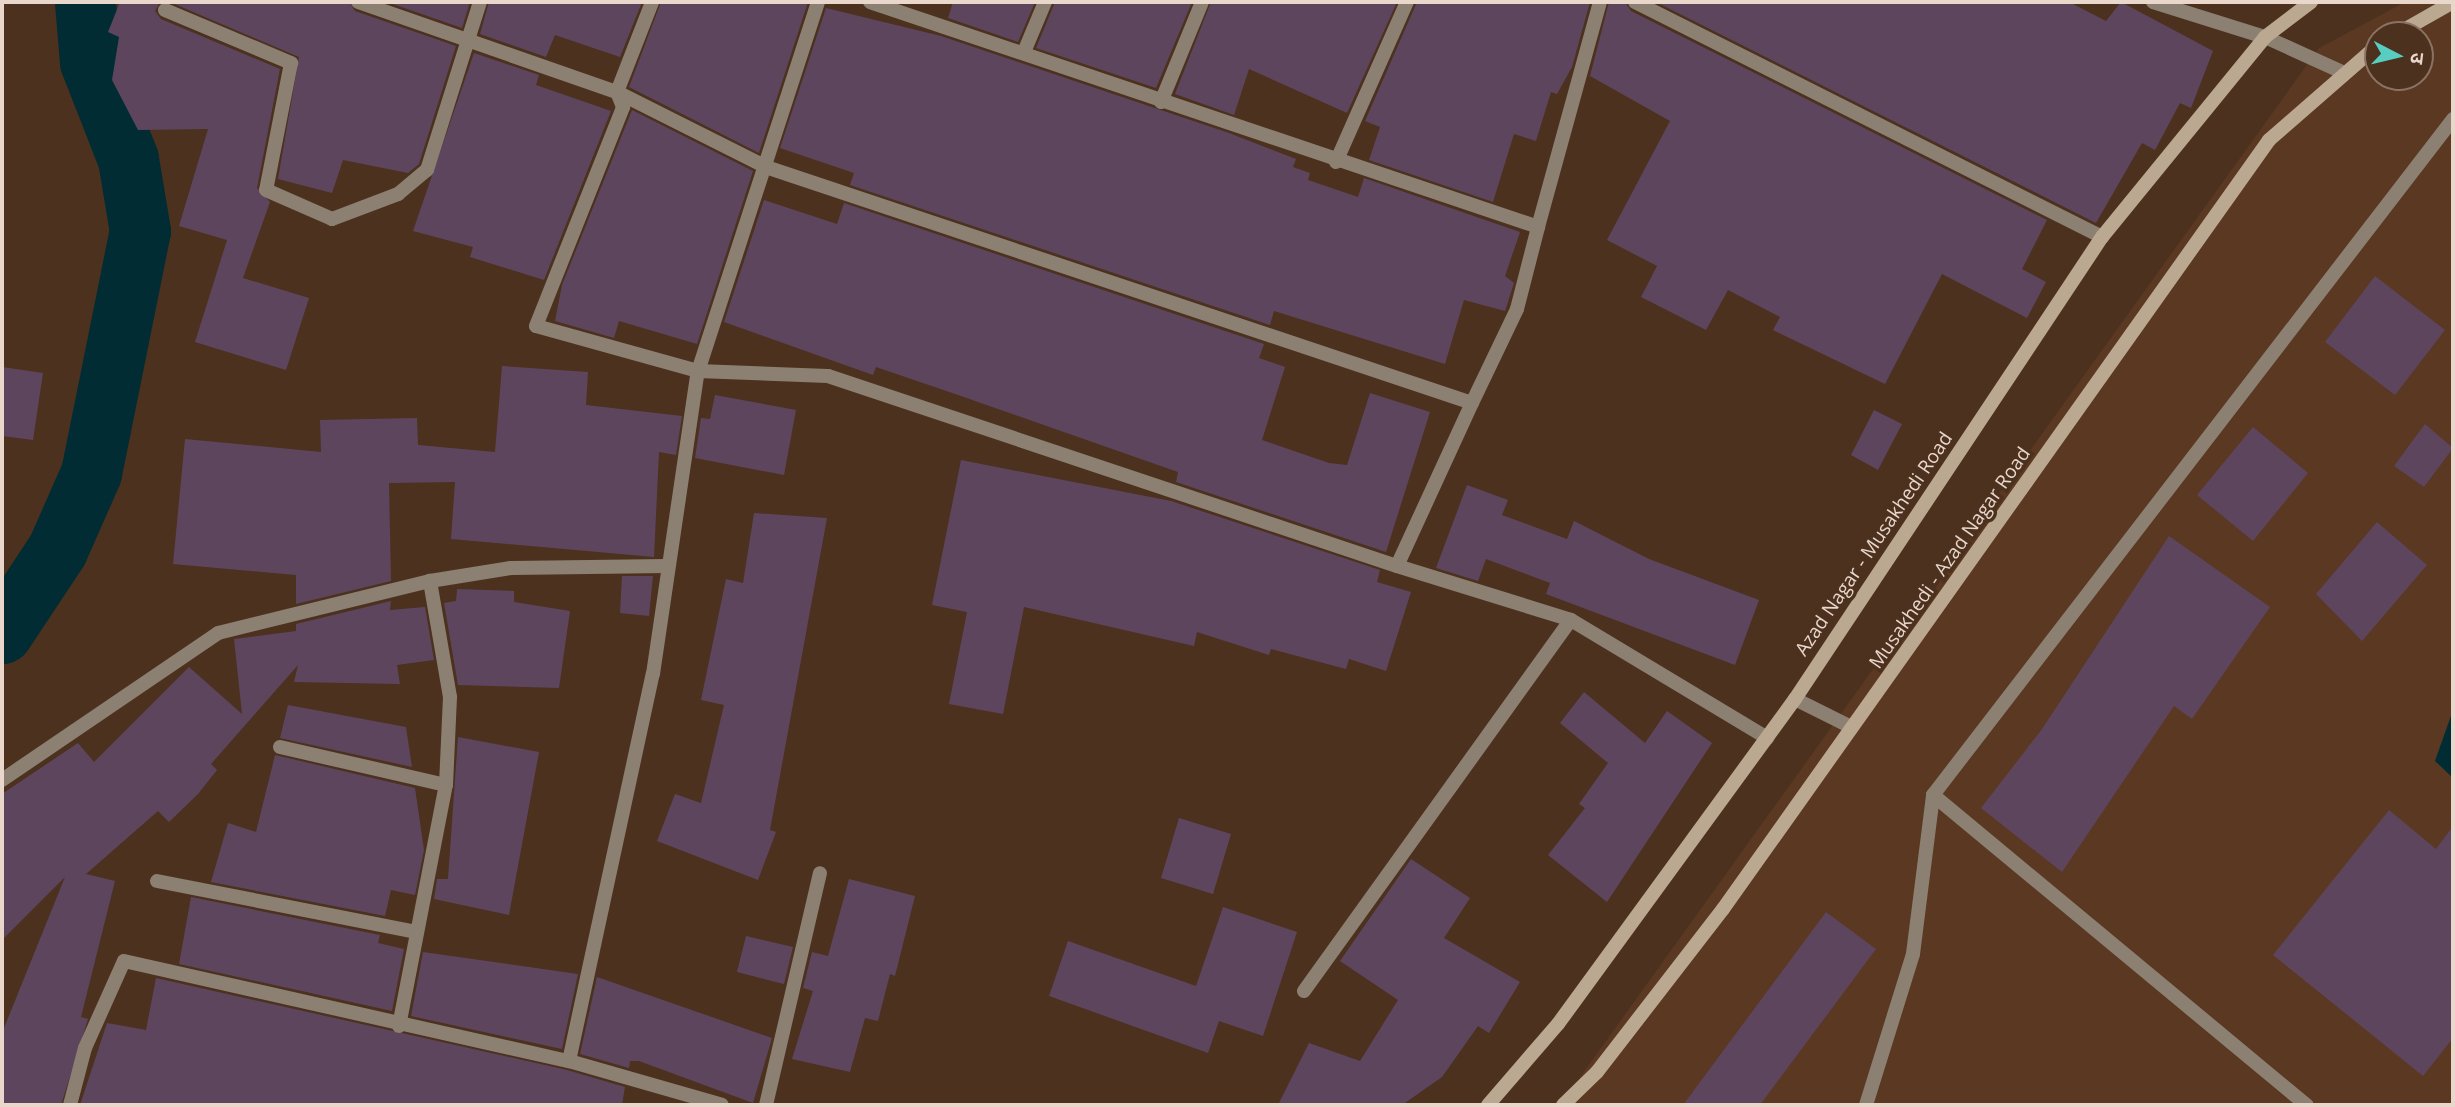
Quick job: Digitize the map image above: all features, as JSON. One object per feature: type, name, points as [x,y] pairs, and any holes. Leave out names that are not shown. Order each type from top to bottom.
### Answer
[{"type":"main road","name":"Azad Nagar - Musakhedi Road","points":[[1488,1105],[1558,1024],[1795,699],[2102,237],[2265,37],[2298,9],[2311,2]]},
{"type":"main road","points":[[2420,21],[2453,2]]},
{"type":"main road","name":"Musakhedi - Azad Nagar Road","points":[[1563,1105],[1597,1072],[1723,909],[1849,726],[2269,140],[2342,72],[2364,56]]},
{"type":"street","points":[[358,2],[617,92],[766,167],[1472,403]]},
{"type":"street","points":[[165,10],[291,63],[266,190],[332,219],[398,194],[427,170],[466,38],[480,2]]},
{"type":"street","points":[[652,2],[617,92],[622,107],[536,326],[698,371],[828,376],[1397,566],[1571,620],[1767,738]]},
{"type":"street","points":[[569,1061],[653,674],[698,371],[818,2]]},
{"type":"street","points":[[870,2],[893,5],[1161,102],[1538,227]]},
{"type":"street","points":[[1024,52],[1045,2]]},
{"type":"street","points":[[1161,102],[1202,2]]},
{"type":"street","points":[[1336,162],[1407,2]]},
{"type":"street","points":[[1397,566],[1517,309],[1600,2]]},
{"type":"street","points":[[1635,2],[2102,237]]},
{"type":"street","points":[[2154,2],[2265,37],[2342,72]]},
{"type":"street","points":[[1866,1105],[1913,954],[1933,795],[2453,119]]},
{"type":"street","points":[[2,780],[218,633],[430,581],[511,568],[667,566]]},
{"type":"street","points":[[399,1026],[446,785],[450,697],[430,581]]},
{"type":"street","points":[[1304,991],[1571,620]]},
{"type":"street","points":[[1795,699],[1849,726]]},
{"type":"street","points":[[280,747],[446,785]]},
{"type":"street","points":[[1933,795],[2307,1105]]},
{"type":"street","points":[[766,1105],[820,873]]},
{"type":"street","points":[[158,881],[417,932]]},
{"type":"street","points":[[70,1105],[85,1048],[124,961],[254,985],[399,1026],[569,1061],[722,1105]]},
{"type":"shaded area","points":[[2405,2],[2453,2],[2453,1105],[1560,1105],[2319,48],[2364,24],[2364,91],[2434,91],[2434,21],[2369,21]]},
{"type":"water","points":[[2453,710],[2453,778],[2435,761]]},
{"type":"building","points":[[120,2],[160,2],[155,11],[161,19],[280,69],[257,188],[270,202],[243,278],[309,298],[286,370],[195,342],[227,240],[179,226],[208,129],[138,130],[112,80],[119,37],[108,32]]},
{"type":"building","points":[[170,2],[349,2],[355,11],[456,46],[419,164],[408,173],[343,160],[332,193],[278,179],[299,57]]},
{"type":"building","points":[[387,2],[470,2],[462,28]]},
{"type":"building","points":[[489,2],[642,2],[620,57],[555,35],[546,57],[480,34]]},
{"type":"building","points":[[661,2],[808,2],[759,153],[629,87]]},
{"type":"building","points":[[953,2],[1035,2],[1018,42],[948,18]]},
{"type":"building","points":[[1055,2],[1192,2],[1156,88],[1036,48]]},
{"type":"building","points":[[1211,2],[1397,2],[1347,113],[1249,69],[1234,115],[1175,94]]},
{"type":"building","points":[[1417,2],[1590,2],[1572,67],[1557,94],[1551,92],[1536,141],[1514,134],[1493,202],[1369,160],[1380,127],[1365,121]]},
{"type":"building","points":[[1609,2],[1625,2],[1631,11],[2047,220],[2022,269],[2046,282],[2027,318],[1942,274],[1885,384],[1773,330],[1780,317],[1728,290],[1706,330],[1641,297],[1657,266],[1607,240],[1670,121],[1590,76]]},
{"type":"building","points":[[1656,2],[2069,2],[2106,21],[2121,2],[2213,51],[2191,108],[2180,103],[2155,150],[2142,143],[2096,223]]},
{"type":"building","points":[[826,8],[941,36],[1229,133],[1296,159],[1293,167],[1310,173],[1308,180],[1358,197],[1364,178],[1520,232],[1505,276],[1514,283],[1505,311],[1464,300],[1445,364],[1274,311],[1270,325],[850,185],[854,173],[780,148]]},
{"type":"building","points":[[474,53],[539,75],[536,85],[611,111],[544,280],[470,257],[473,247],[413,231]]},
{"type":"building","points":[[632,110],[753,171],[697,344],[619,321],[614,338],[555,321],[562,285]]},
{"type":"building","points":[[764,200],[837,224],[844,203],[1264,344],[1259,358],[1285,367],[1262,440],[1329,463],[1347,465],[1370,393],[1430,412],[1386,552],[1176,482],[1178,472],[961,396],[876,367],[873,375],[724,322]]},
{"type":"building","points":[[2375,276],[2445,330],[2395,395],[2325,342]]},
{"type":"building","points":[[502,366],[588,372],[586,405],[682,416],[676,455],[659,452],[654,557],[451,539],[455,482],[389,483],[391,581],[296,604],[296,575],[173,564],[185,439],[321,452],[320,420],[417,418],[418,445],[495,452]]},
{"type":"building","points":[[2,367],[43,373],[33,440],[2,436]]},
{"type":"building","points":[[715,395],[796,410],[784,475],[695,458],[701,418],[710,419]]},
{"type":"building","points":[[1874,410],[1902,424],[1878,470],[1851,455]]},
{"type":"building","points":[[2425,424],[2453,448],[2424,487],[2394,466]]},
{"type":"building","points":[[2253,427],[2308,473],[2253,541],[2197,495]]},
{"type":"building","points":[[961,460],[1171,501],[1380,570],[1377,582],[1411,592],[1386,671],[1349,659],[1346,669],[1271,649],[1269,655],[1197,632],[1194,646],[1024,607],[1003,714],[949,704],[967,612],[932,605]]},
{"type":"building","points":[[1467,485],[1508,500],[1502,515],[1567,539],[1574,521],[1649,559],[1759,600],[1735,665],[1546,594],[1550,583],[1486,559],[1478,581],[1436,568]]},
{"type":"building","points":[[754,513],[827,518],[770,830],[776,832],[758,880],[657,841],[675,794],[701,803],[724,705],[701,700],[726,579],[743,583]]},
{"type":"building","points":[[2377,522],[2427,565],[2362,641],[2316,594]]},
{"type":"building","points":[[2169,536],[2270,607],[2192,719],[2174,706],[2062,872],[1981,808],[2042,729]]},
{"type":"building","points":[[622,576],[653,576],[649,616],[620,613]]},
{"type":"building","points":[[457,589],[514,591],[514,602],[570,611],[559,688],[458,685],[444,603],[456,601]]},
{"type":"building","points":[[391,601],[390,610],[425,607],[434,660],[397,665],[400,684],[294,682],[298,665],[211,764],[217,770],[198,794],[169,822],[158,811],[86,874],[115,881],[81,1017],[88,1019],[61,1105],[2,1105],[2,1033],[65,877],[2,940],[2,794],[78,743],[94,762],[189,667],[242,714],[234,639],[296,631],[296,624]]},
{"type":"building","points":[[1584,692],[1645,743],[1667,711],[1712,743],[1607,902],[1548,855],[1585,808],[1579,804],[1608,763],[1560,723]]},
{"type":"building","points":[[288,705],[406,727],[412,767],[280,738]]},
{"type":"building","points":[[458,737],[539,752],[509,915],[434,899],[437,879],[448,879]]},
{"type":"building","points":[[275,755],[415,788],[424,850],[415,895],[391,890],[385,916],[211,882],[228,823],[256,832]]},
{"type":"building","points":[[2389,810],[2436,849],[2453,826],[2453,1038],[2423,1076],[2273,955]]},
{"type":"building","points":[[1179,818],[1231,834],[1213,894],[1161,878]]},
{"type":"building","points":[[1411,859],[1470,898],[1444,938],[1520,982],[1489,1033],[1478,1026],[1442,1077],[1402,1105],[1278,1105],[1309,1043],[1360,1061],[1398,1000],[1340,961]]},
{"type":"building","points":[[849,879],[915,896],[895,976],[890,974],[878,1021],[865,1018],[850,1072],[792,1059],[813,991],[803,988],[812,952],[828,956]]},
{"type":"building","points":[[191,897],[380,935],[378,943],[404,949],[392,1011],[179,964]]},
{"type":"building","points":[[1223,907],[1297,932],[1263,1036],[1219,1021],[1208,1053],[1049,996],[1068,941],[1196,986]]},
{"type":"building","points":[[1826,912],[1876,949],[1760,1105],[1683,1105]]},
{"type":"building","points":[[746,936],[793,947],[784,984],[737,972]]},
{"type":"building","points":[[423,952],[578,974],[562,1049],[411,1016]]},
{"type":"building","points":[[597,977],[772,1038],[753,1103],[639,1061],[630,1061],[629,1068],[580,1054]]},
{"type":"building","points":[[156,978],[567,1070],[625,1087],[622,1105],[80,1105],[107,1023],[146,1030]]},
{"type":"waterway","points":[[2,633],[57,550],[91,473],[140,231],[128,159],[90,62],[85,2]]}]
